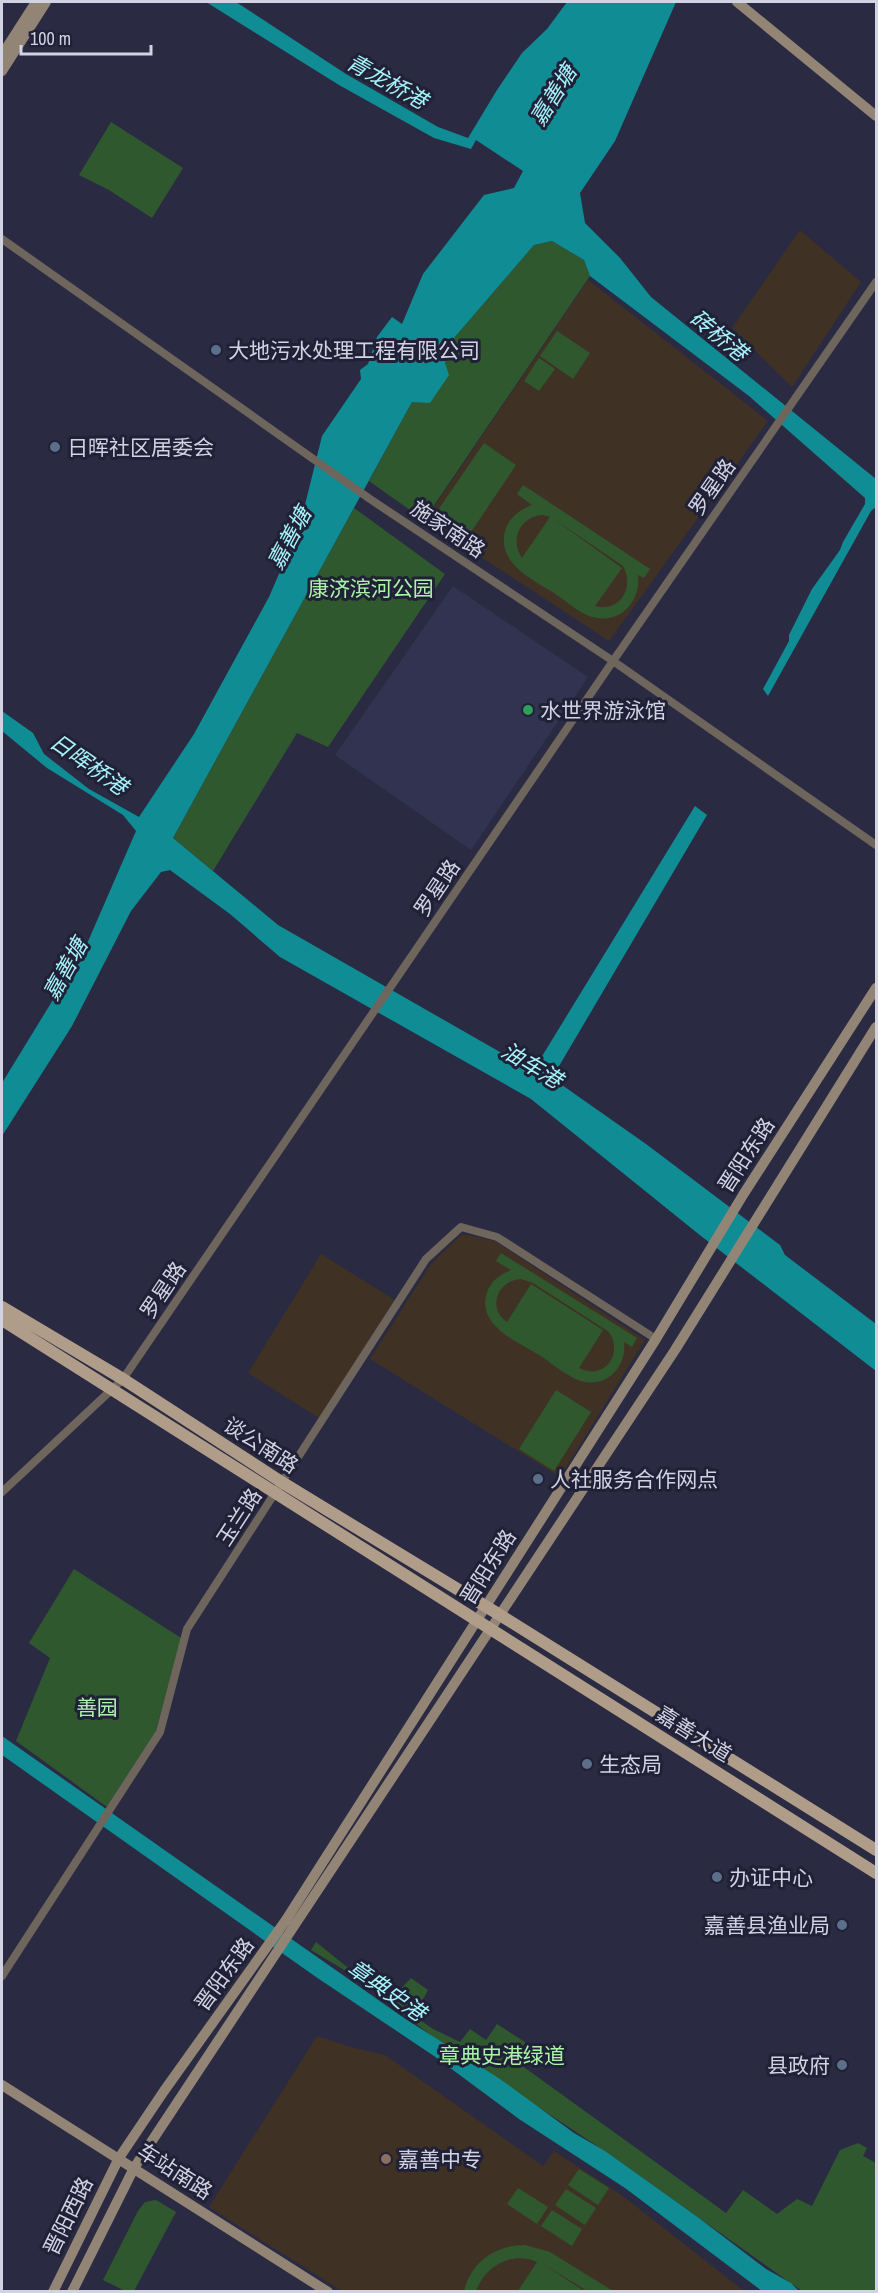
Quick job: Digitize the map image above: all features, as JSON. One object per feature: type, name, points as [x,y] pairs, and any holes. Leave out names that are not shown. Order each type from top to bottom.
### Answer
[{"type":"main road","points":[[2,54],[36,2]]},
{"type":"main road","points":[[2,70],[46,2]]},
{"type":"main road","points":[[737,2],[876,116]]},
{"type":"main road","name":"晋阳东路","points":[[290,1923],[486,1606],[656,1339],[704,1257],[876,988]]},
{"type":"main road","name":"晋阳东路","points":[[134,2168],[267,1957],[491,1629],[675,1350],[876,1027]]},
{"type":"main road","name":"谈公南路","points":[[2,1306],[123,1379],[283,1483],[500,1615]]},
{"type":"main road","name":"谈公南路","points":[[2,1320],[491,1629]]},
{"type":"main road","name":"嘉善大道","points":[[500,1615],[876,1850]]},
{"type":"main road","name":"嘉善大道","points":[[491,1629],[876,1873]]},
{"type":"main road","name":"晋阳东路","points":[[119,2158],[164,2091],[267,1957]]},
{"type":"main road","name":"车站南路","points":[[2,2085],[328,2292]]},
{"type":"main road","name":"晋阳西路","points":[[53,2292],[119,2158]]},
{"type":"main road","name":"晋阳西路","points":[[72,2292],[134,2168]]},
{"type":"street","name":"施家南路","points":[[2,239],[370,499],[614,661],[876,845]]},
{"type":"street","name":"罗星路","points":[[2,1492],[123,1379],[876,282]]},
{"type":"street","name":"玉兰路","points":[[2,1976],[160,1732],[188,1629],[426,1259],[461,1227],[497,1236],[656,1339]]},
{"type":"shaded area","points":[[800,230],[861,282],[792,387],[732,328]]},
{"type":"shaded area","points":[[588,280],[768,421],[609,641],[425,520]]},
{"type":"shaded area","points":[[453,586],[588,677],[471,850],[335,755]]},
{"type":"shaded area","points":[[462,1234],[495,1241],[645,1340],[560,1477],[370,1359],[431,1264]]},
{"type":"shaded area","points":[[321,1254],[395,1300],[319,1418],[248,1373]]},
{"type":"shaded area","name":"嘉善中专","points":[[317,2036],[385,2055],[543,2166],[554,2151],[624,2197],[744,2291],[342,2291],[209,2207]]},
{"type":"green space","points":[[111,122],[183,168],[152,218],[109,190],[79,175]]},
{"type":"green space","name":"康济滨河公园","points":[[552,241],[584,260],[590,276],[424,520],[369,481],[412,402],[445,363],[454,338],[534,245]]},
{"type":"green space","points":[[557,331],[590,353],[573,379],[540,356]]},
{"type":"green space","points":[[539,358],[555,369],[539,391],[524,381]]},
{"type":"green space","points":[[484,443],[516,465],[469,535],[436,513]]},
{"type":"green space","points":[[523,485],[650,569],[644,578],[638,575],[637,592],[628,607],[615,616],[591,617],[518,569],[506,551],[504,540],[506,528],[517,514],[532,505],[517,494]],"holes":[[[543,515],[550,517],[522,558],[517,543],[519,530],[529,519]],[[551,517],[623,566],[626,574],[626,590],[618,602],[612,606],[595,606],[622,568]]]},
{"type":"green space","name":"康济滨河公园","points":[[354,508],[445,574],[328,747],[297,733],[213,871],[173,838]]},
{"type":"green space","points":[[501,1253],[637,1338],[632,1347],[624,1342],[623,1358],[615,1372],[602,1381],[579,1380],[503,1333],[489,1317],[485,1307],[489,1287],[502,1274],[511,1270],[496,1261]],"holes":[[[521,1279],[533,1283],[609,1332],[614,1349],[609,1363],[596,1371],[579,1368],[603,1330],[531,1284],[507,1322],[501,1316],[496,1303],[506,1284]]]},
{"type":"green space","points":[[556,1390],[591,1412],[554,1471],[519,1449]]},
{"type":"green space","name":"善园","points":[[74,1569],[181,1638],[156,1731],[107,1807],[16,1741],[50,1658],[29,1643]]},
{"type":"green space","name":"章典史港绿道","points":[[316,1942],[347,1967],[393,1997],[411,1978],[428,1990],[414,2016],[433,2029],[460,2042],[470,2029],[486,2040],[497,2024],[531,2046],[521,2065],[726,2213],[743,2190],[777,2214],[797,2199],[812,2206],[840,2150],[858,2143],[867,2148],[863,2156],[876,2163],[876,2291],[802,2291],[606,2152],[433,2037],[356,1977],[311,1950]]},
{"type":"green space","points":[[579,2169],[609,2188],[598,2205],[568,2185]]},
{"type":"green space","points":[[518,2188],[548,2207],[537,2224],[507,2204]]},
{"type":"green space","points":[[566,2189],[596,2208],[585,2225],[555,2205]]},
{"type":"green space","points":[[156,2200],[176,2212],[134,2291],[125,2291],[103,2280],[138,2211],[145,2202]]},
{"type":"green space","points":[[552,2210],[582,2229],[572,2246],[541,2226]]},
{"type":"green space","points":[[525,2245],[550,2252],[613,2291],[587,2291],[542,2263],[584,2291],[518,2291],[537,2262],[518,2258],[500,2263],[493,2268],[480,2282],[476,2291],[464,2291],[472,2272],[486,2257],[504,2248]]},
{"type":"water","name":"嘉善塘","points":[[206,2],[236,2],[346,74],[438,127],[468,138],[522,53],[547,29],[567,2],[676,2],[615,141],[580,193],[585,223],[620,258],[651,297],[876,479],[876,507],[871,511],[768,696],[763,689],[789,641],[789,635],[812,589],[840,550],[865,504],[865,498],[749,396],[590,276],[584,260],[552,241],[534,245],[454,338],[445,363],[449,375],[430,403],[412,402],[173,838],[278,925],[533,1071],[695,806],[707,815],[552,1078],[646,1144],[780,1245],[785,1255],[876,1324],[876,1371],[701,1236],[531,1099],[280,957],[230,914],[170,870],[161,872],[131,911],[72,1026],[2,1136],[2,1083],[86,946],[136,831],[123,815],[47,768],[2,731],[2,711],[33,733],[44,754],[89,789],[139,817],[194,734],[269,597],[300,525],[322,436],[361,379],[360,370],[368,364],[377,337],[392,317],[402,324],[423,274],[484,195],[514,188],[523,171],[476,140],[471,149],[434,138],[339,85]]},
{"type":"water","points":[[2,1736],[404,2018],[500,2079],[574,2133],[605,2151],[766,2269],[791,2283],[799,2291],[762,2291],[625,2188],[519,2119],[434,2056],[316,1977],[2,1755]]},
{"type":"place","name":"大地污水处理工程有限公司","points":[[216,350]]},
{"type":"place","name":"日晖社区居委会","points":[[55,447]]},
{"type":"place","name":"水世界游泳馆","points":[[528,710]]},
{"type":"place","name":"人社服务合作网点","points":[[538,1479]]},
{"type":"place","name":"生态局","points":[[587,1764]]},
{"type":"place","name":"办证中心","points":[[717,1877]]},
{"type":"place","name":"嘉善县渔业局","points":[[842,1925]]},
{"type":"place","name":"县政府","points":[[842,2065]]},
{"type":"place","name":"嘉善中专","points":[[386,2159]]},
{"type":"water label","name":"青龙桥港","points":[[387,81]]},
{"type":"water label","name":"砖桥港","points":[[719,335]]},
{"type":"water label","name":"日晖桥港","points":[[89,764]]},
{"type":"water label","name":"油车港","points":[[532,1065]]},
{"type":"water label","name":"章典史港","points":[[387,1990]]}]
